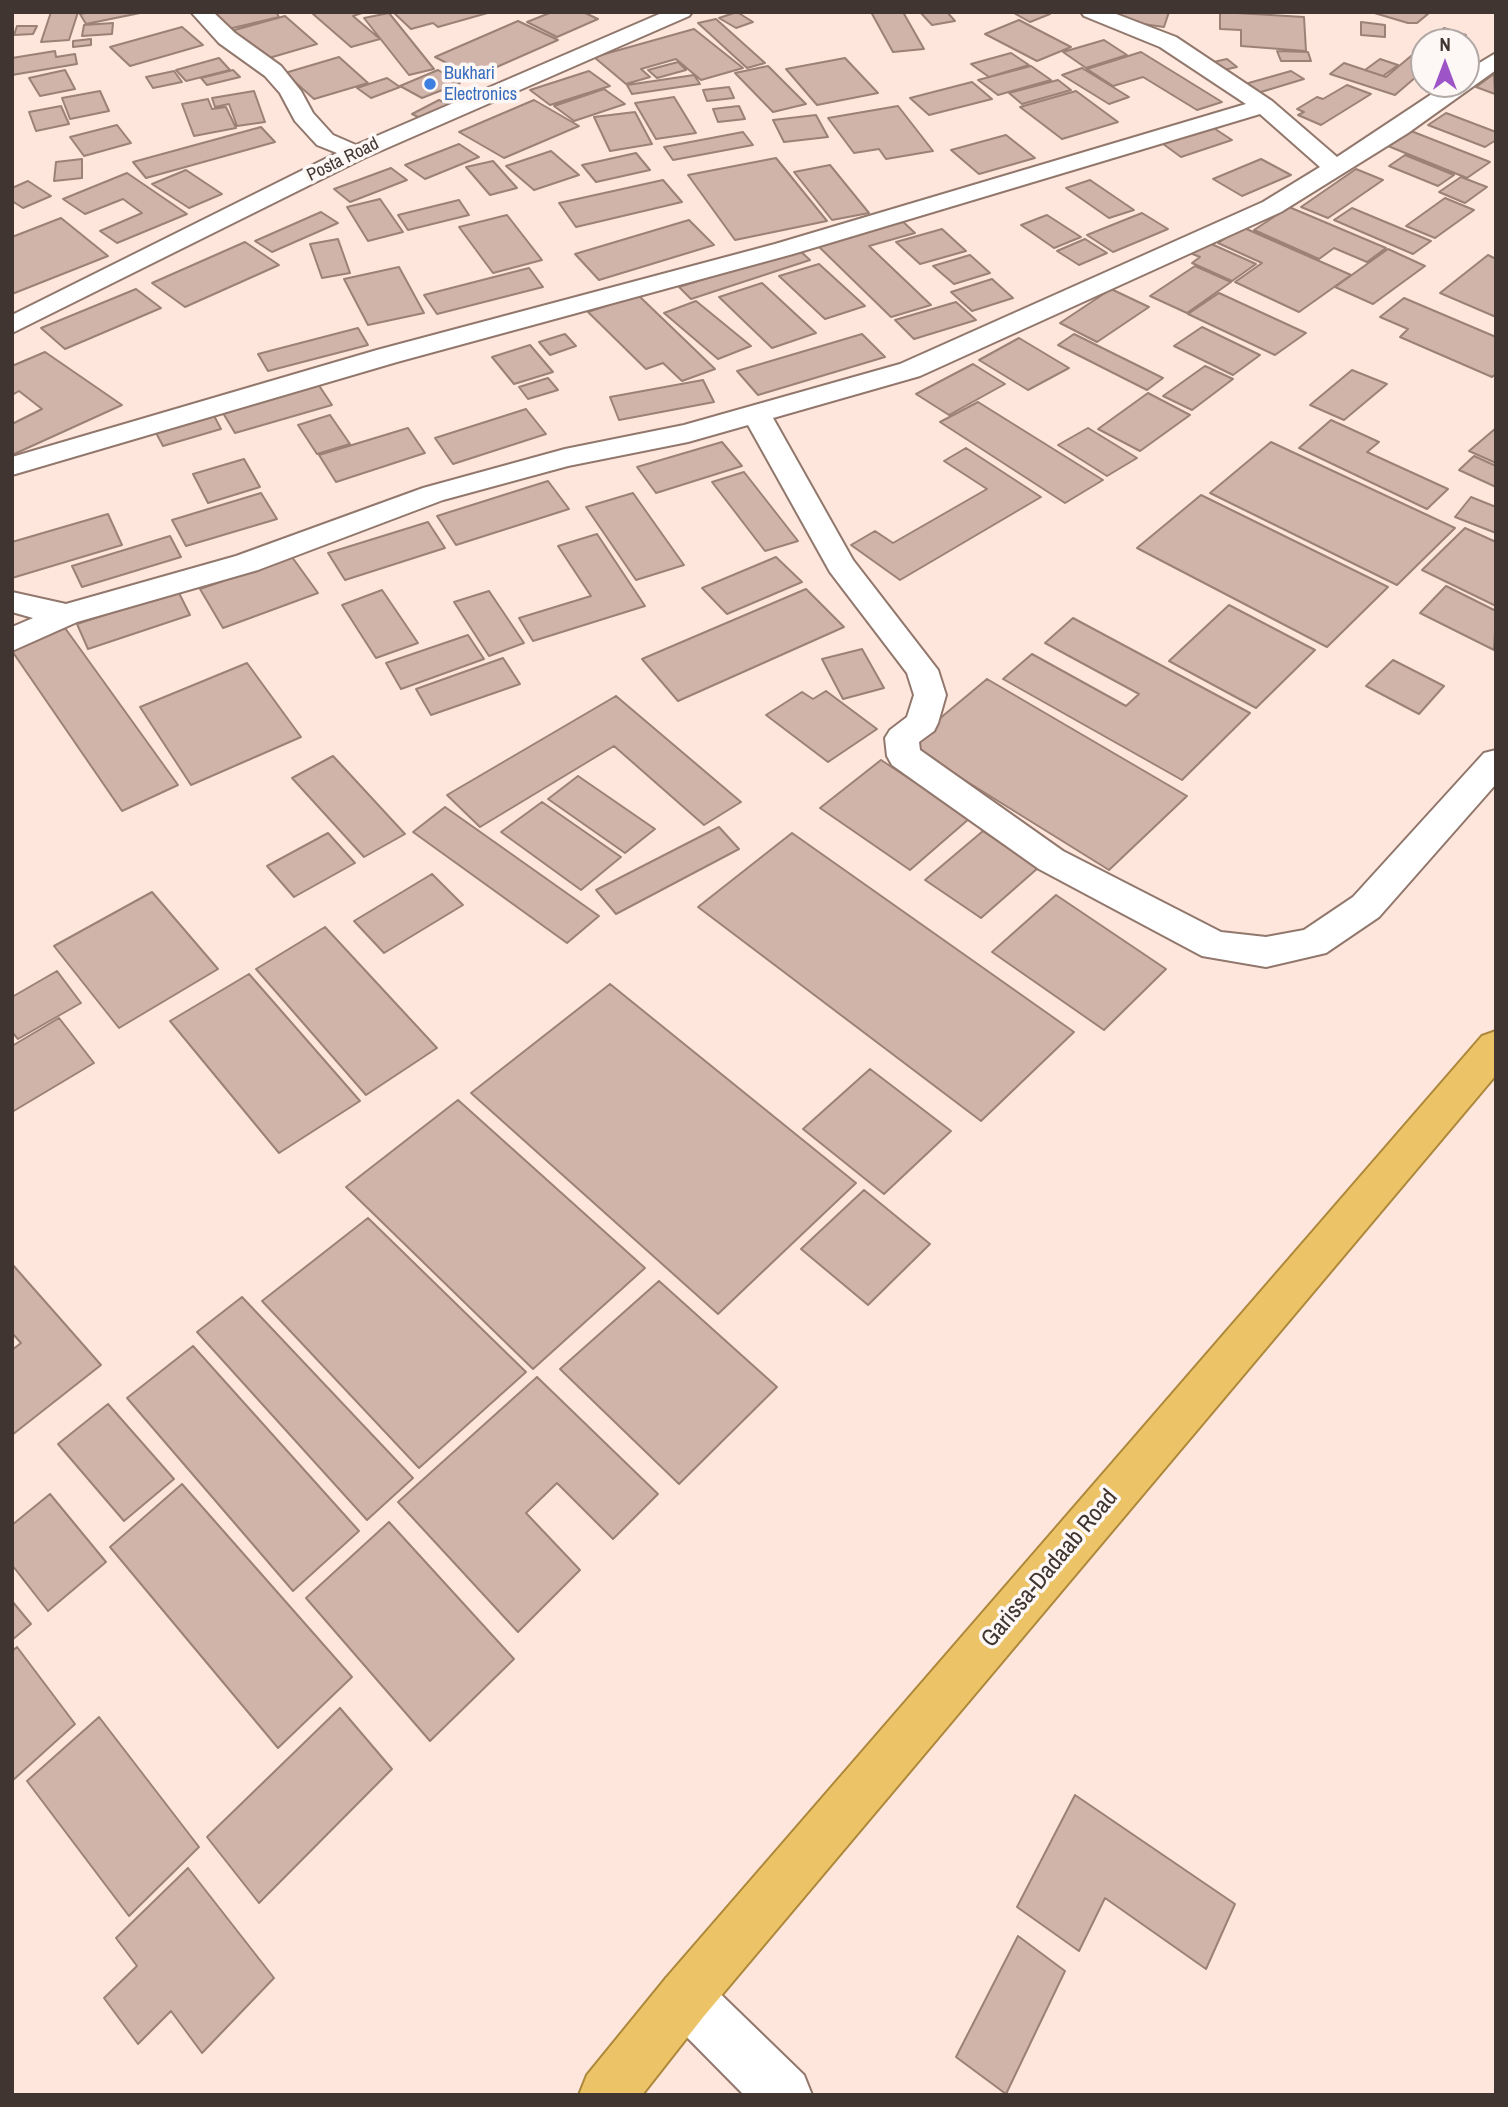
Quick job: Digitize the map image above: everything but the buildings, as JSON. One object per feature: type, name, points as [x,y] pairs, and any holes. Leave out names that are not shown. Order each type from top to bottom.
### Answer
[{"type":"highway","name":"Garissa-Dadaab Road","points":[[607,2095],[685,1997],[1496,1047]]},
{"type":"street","points":[[201,12],[227,38],[273,71],[290,91],[303,116],[325,140],[356,153]]},
{"type":"street","name":"Posta Road","points":[[12,324],[356,153],[682,12]]},
{"type":"street","points":[[1091,12],[1168,42],[1264,106],[1337,169]]},
{"type":"street","points":[[616,18],[641,31]]},
{"type":"street","points":[[1480,72],[1496,60]]},
{"type":"street","points":[[12,640],[65,615],[247,564],[433,494],[565,458],[688,433],[910,370],[1272,207],[1337,169],[1442,98]]},
{"type":"street","points":[[12,466],[387,356],[784,248],[1264,106]]},
{"type":"street","points":[[756,414],[841,565],[922,670],[930,695],[922,723],[902,738],[904,756],[1051,860],[1215,946],[1266,952],[1313,943],[1366,907],[1496,762]]},
{"type":"street","points":[[12,602],[65,615]]},
{"type":"street","points":[[685,1997],[784,2095]]},
{"type":"place","name":"Bukhari Electronics","points":[[430,84]]}]
